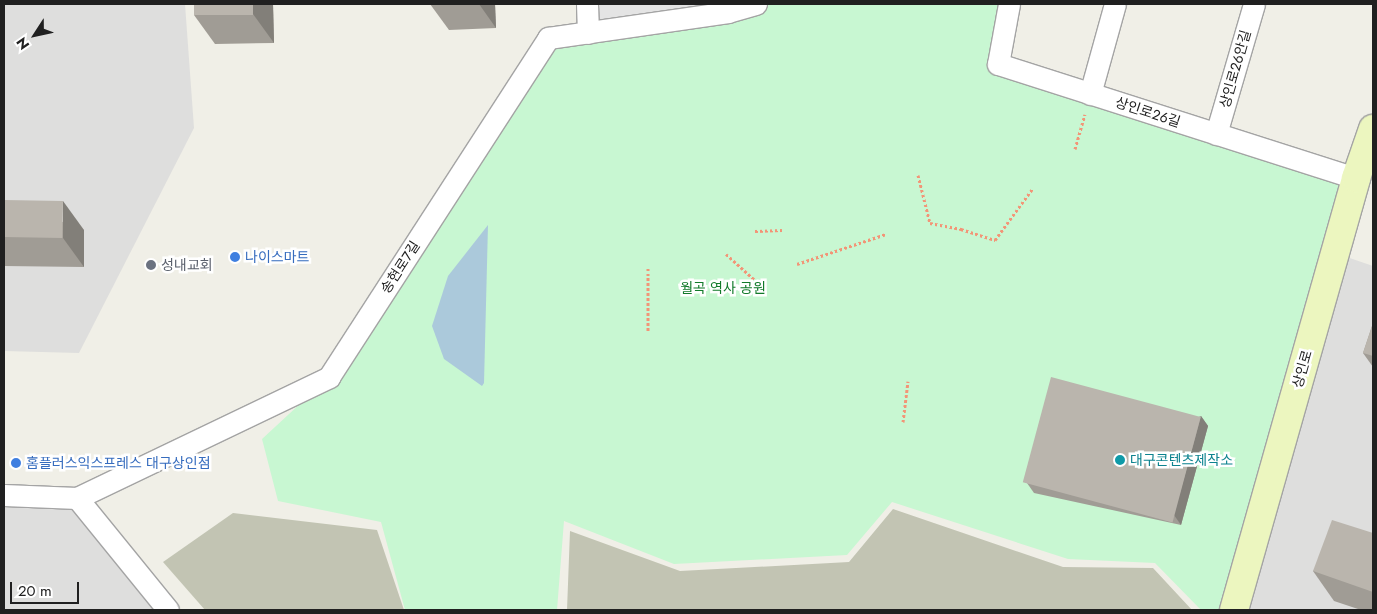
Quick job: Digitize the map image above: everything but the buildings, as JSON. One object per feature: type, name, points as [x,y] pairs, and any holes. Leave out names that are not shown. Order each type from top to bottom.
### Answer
[{"type":"main road","name":"상인로","points":[[1234,610],[1356,178],[1373,128]]},
{"type":"street","points":[[587,4],[588,33]]},
{"type":"street","name":"송현로7길","points":[[4,495],[77,498],[329,377],[548,38],[728,12],[756,4]]},
{"type":"street","name":"상인로26길","points":[[1009,4],[998,64],[1356,178]]},
{"type":"street","points":[[1090,94],[1115,4]]},
{"type":"street","name":"상인로26안길","points":[[1216,134],[1254,4]]},
{"type":"street","points":[[77,498],[168,610]]},
{"type":"path","points":[[1076,149],[1090,94]]},
{"type":"path","points":[[918,175],[930,223],[966,230]]},
{"type":"path","points":[[961,229],[995,240],[1033,188]]},
{"type":"path","points":[[755,231],[782,230]]},
{"type":"path","points":[[797,264],[886,234]]},
{"type":"path","points":[[726,254],[757,282]]},
{"type":"path","points":[[648,268],[648,331]]},
{"type":"path","points":[[903,422],[908,382]]},
{"type":"shaded area","points":[[4,4],[185,4],[194,128],[79,353],[4,351]]},
{"type":"shaded area","points":[[587,4],[754,4],[588,33]]},
{"type":"shaded area","points":[[1335,253],[1373,266],[1373,610],[1239,610]]},
{"type":"shaded area","points":[[4,495],[77,498],[168,610],[4,610]]},
{"type":"shaded area","points":[[893,509],[1063,567],[1153,568],[1192,610],[567,610],[570,531],[680,571],[849,562]]},
{"type":"shaded area","points":[[233,513],[377,530],[404,610],[205,610],[163,562]]},
{"type":"green space","name":"월곡 역사 공원","points":[[754,4],[1009,4],[998,64],[1356,178],[1222,610],[1201,610],[1155,563],[1068,559],[892,502],[847,555],[674,564],[564,521],[557,610],[405,610],[381,522],[278,501],[262,439],[329,377],[548,38]]},
{"type":"water","points":[[488,225],[484,383],[482,386],[444,359],[432,326],[448,276]]},
{"type":"place","name":"나이스마트","points":[[235,257]]},
{"type":"place","name":"성내교회","points":[[151,265]]},
{"type":"place","name":"대구콘텐츠제작소","points":[[1120,460]]},
{"type":"place","name":"홈플러스익스프레스 대구상인점","points":[[16,463]]}]
